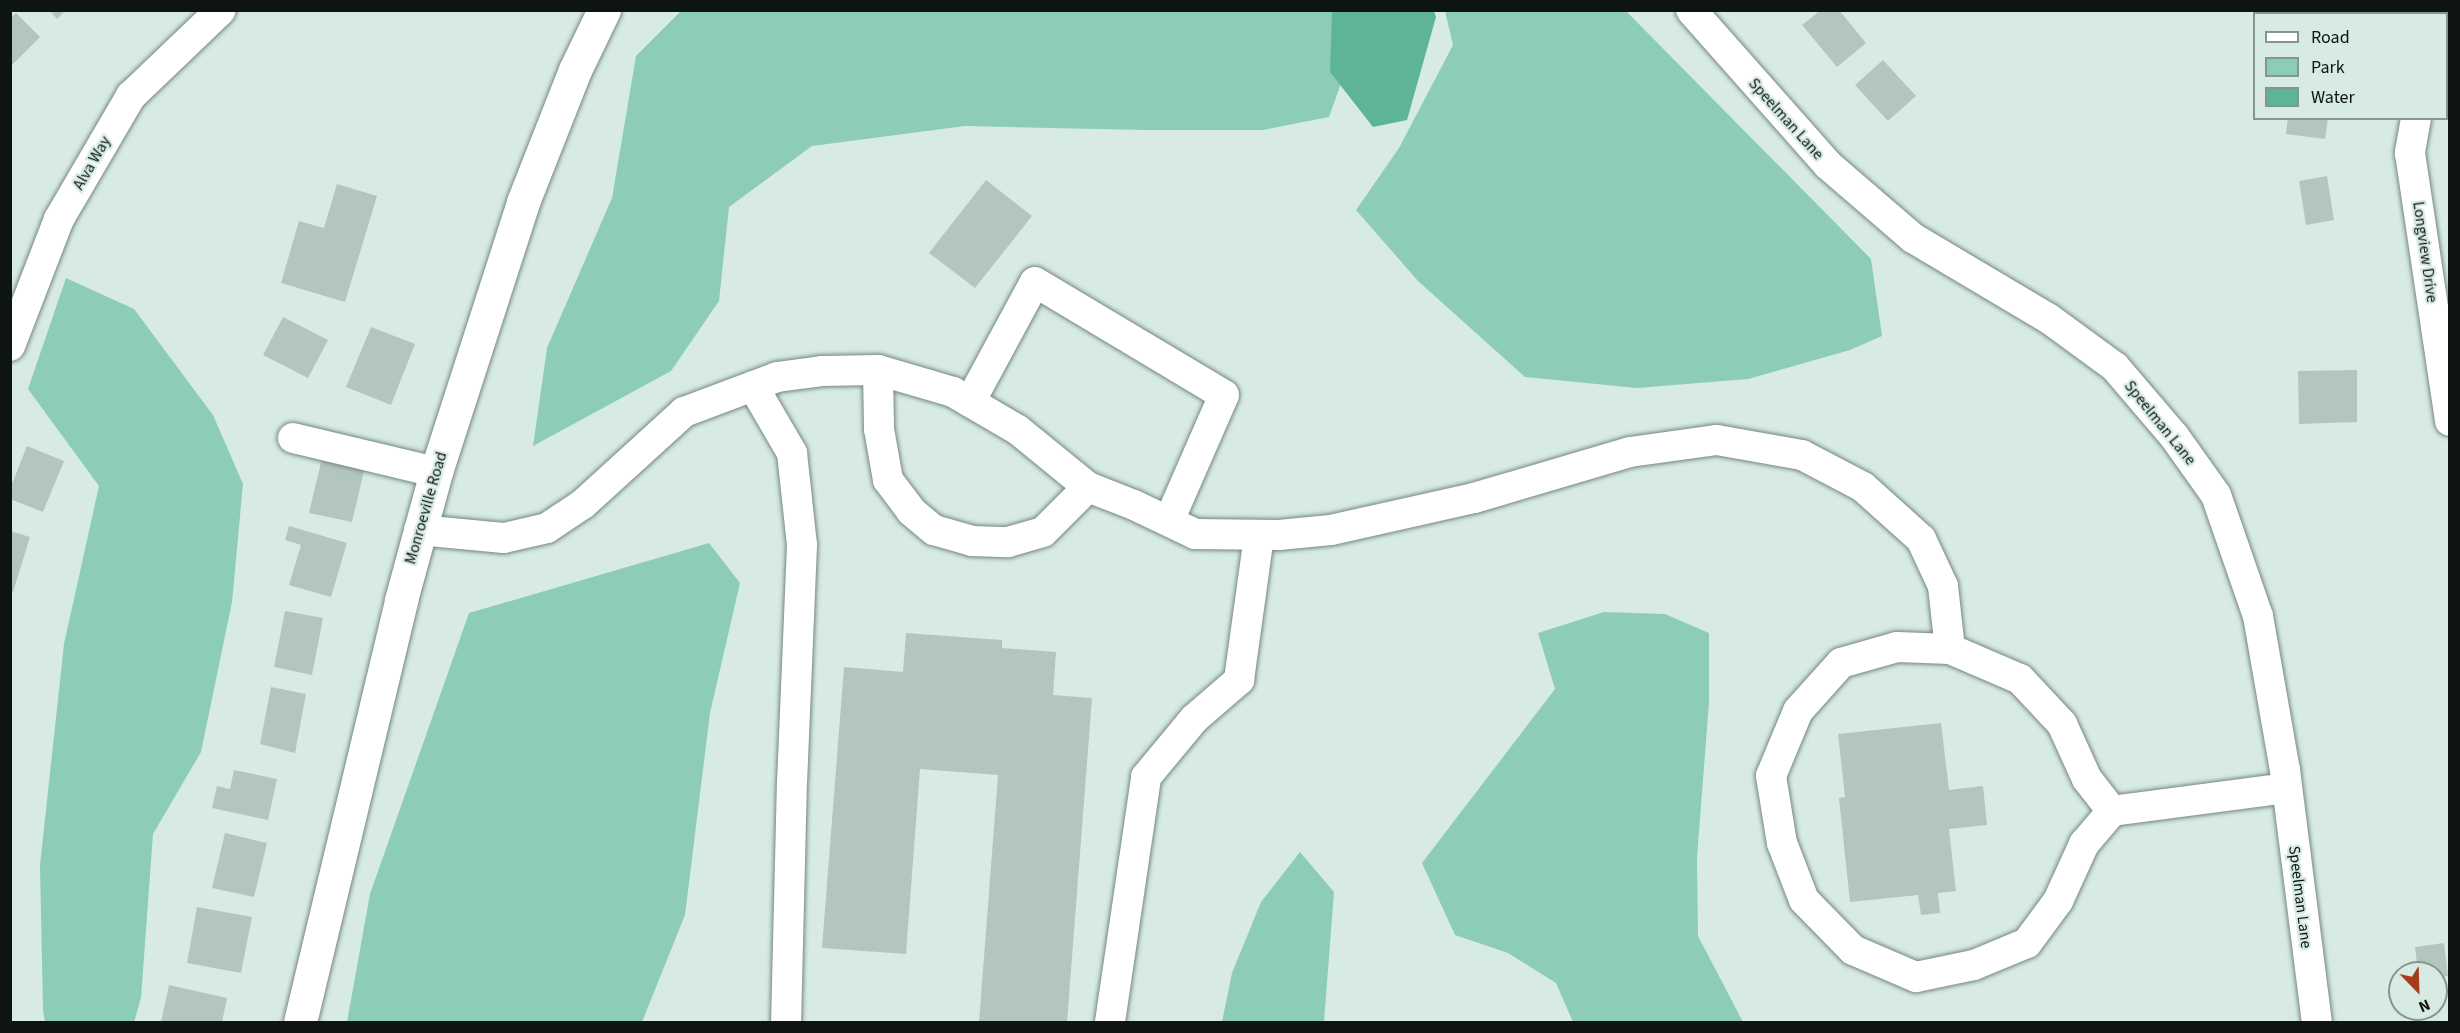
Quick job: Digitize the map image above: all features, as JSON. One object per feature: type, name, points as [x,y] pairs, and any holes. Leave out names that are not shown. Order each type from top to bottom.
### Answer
[{"type":"main road","name":"Monroeville Road","points":[[300,1023],[419,530],[436,472],[523,202],[575,70],[604,10]]},
{"type":"street","name":"Alva Way","points":[[10,346],[59,219],[131,96],[221,10]]},
{"type":"street","name":"Speelman Lane","points":[[1691,10],[1828,165],[1913,238],[2048,318],[2115,367],[2174,436],[2216,495],[2258,616],[2286,788],[2317,1023]]},
{"type":"street","name":"Longview Drive","points":[[2416,120],[2410,153],[2450,421]]},
{"type":"street","points":[[970,402],[1035,282],[1224,395],[1169,521]]},
{"type":"street","points":[[878,370],[879,429],[888,480],[911,511],[934,530],[972,541],[1008,542],[1043,532],[1088,487]]},
{"type":"street","points":[[419,530],[504,538],[547,528],[583,504],[684,412],[777,377],[822,371],[878,370],[953,392],[1018,430],[1088,487],[1195,534],[1259,535],[1331,530],[1474,498],[1630,452],[1717,440],[1802,455],[1863,487],[1922,539],[1943,586],[1950,649]]},
{"type":"street","points":[[753,386],[792,453],[802,545],[792,780],[786,1023]]},
{"type":"street","points":[[293,438],[436,472]]},
{"type":"street","points":[[1110,1023],[1146,777],[1194,719],[1239,680],[1259,535]]},
{"type":"street","points":[[2112,811],[2087,779],[2062,724],[2020,679],[1950,649],[1897,647],[1841,663],[1798,711],[1771,776],[1782,843],[1804,900],[1853,950],[1916,977],[1974,965],[2027,943],[2058,901],[2084,844],[2112,811],[2286,788]]},
{"type":"green space","points":[[681,11],[1367,11],[1329,117],[1263,130],[965,126],[812,146],[729,207],[719,301],[671,371],[533,446],[547,348],[612,198],[636,56]]},
{"type":"green space","points":[[1445,11],[1626,11],[1871,259],[1882,336],[1850,350],[1748,379],[1637,388],[1525,377],[1418,281],[1356,210],[1399,148],[1453,45]]},
{"type":"green space","points":[[66,278],[134,309],[213,415],[243,484],[232,602],[201,752],[153,834],[141,998],[134,1022],[45,1022],[43,1010],[40,865],[64,644],[99,486],[28,389]]},
{"type":"green space","points":[[709,543],[740,583],[710,713],[685,915],[642,1022],[347,1022],[370,894],[469,613]]},
{"type":"green space","points":[[1604,612],[1665,614],[1709,633],[1709,702],[1697,857],[1698,936],[1743,1022],[1573,1022],[1556,983],[1508,953],[1455,935],[1422,863],[1555,689],[1538,633]]},
{"type":"green space","points":[[1300,852],[1334,892],[1324,1022],[1222,1022],[1232,973],[1261,902]]},
{"type":"water","points":[[1332,11],[1434,11],[1436,17],[1407,120],[1373,127],[1330,72]]},
{"type":"building","points":[[49,10],[66,10],[57,19]]},
{"type":"building","points":[[1821,10],[1839,10],[1866,43],[1837,67],[1802,25]]},
{"type":"building","points":[[2307,10],[2357,10],[2359,12],[2306,12]]},
{"type":"building","points":[[16,13],[40,37],[10,67],[10,18]]},
{"type":"building","points":[[1883,60],[1916,96],[1888,121],[1855,85]]},
{"type":"building","points":[[2288,120],[2328,120],[2325,139],[2286,134]]},
{"type":"building","points":[[2327,176],[2334,220],[2306,225],[2299,181]]},
{"type":"building","points":[[986,180],[1032,216],[975,288],[929,253]]},
{"type":"building","points":[[337,184],[377,196],[345,302],[281,283],[299,221],[324,228]]},
{"type":"building","points":[[283,317],[328,340],[308,378],[263,355]]},
{"type":"building","points":[[371,327],[415,344],[391,405],[346,387]]},
{"type":"building","points":[[2357,370],[2357,422],[2299,424],[2298,371]]},
{"type":"building","points":[[27,446],[64,461],[43,512],[10,499],[10,489]]},
{"type":"building","points":[[322,458],[365,467],[352,522],[309,513]]},
{"type":"building","points":[[289,526],[347,543],[331,597],[289,585],[301,545],[285,540]]},
{"type":"building","points":[[10,531],[30,537],[13,592],[10,592]]},
{"type":"building","points":[[285,611],[323,618],[312,675],[274,667]]},
{"type":"building","points":[[906,633],[1002,640],[1002,648],[1056,652],[1053,695],[1092,698],[1067,1022],[979,1022],[998,775],[920,769],[906,954],[822,948],[844,667],[903,672]]},
{"type":"building","points":[[271,687],[306,694],[295,753],[260,744]]},
{"type":"building","points":[[1941,723],[1949,790],[1983,786],[1987,825],[1949,829],[1956,891],[1938,893],[1940,913],[1921,915],[1918,895],[1850,902],[1839,798],[1845,797],[1838,734]]},
{"type":"building","points":[[234,770],[277,779],[268,820],[212,808],[217,786],[230,789]]},
{"type":"building","points":[[225,833],[267,843],[254,897],[212,888]]},
{"type":"building","points":[[197,907],[252,917],[241,973],[187,963]]},
{"type":"building","points":[[2444,943],[2446,961],[2417,961],[2415,947]]},
{"type":"building","points":[[169,985],[227,998],[222,1022],[161,1022]]}]
